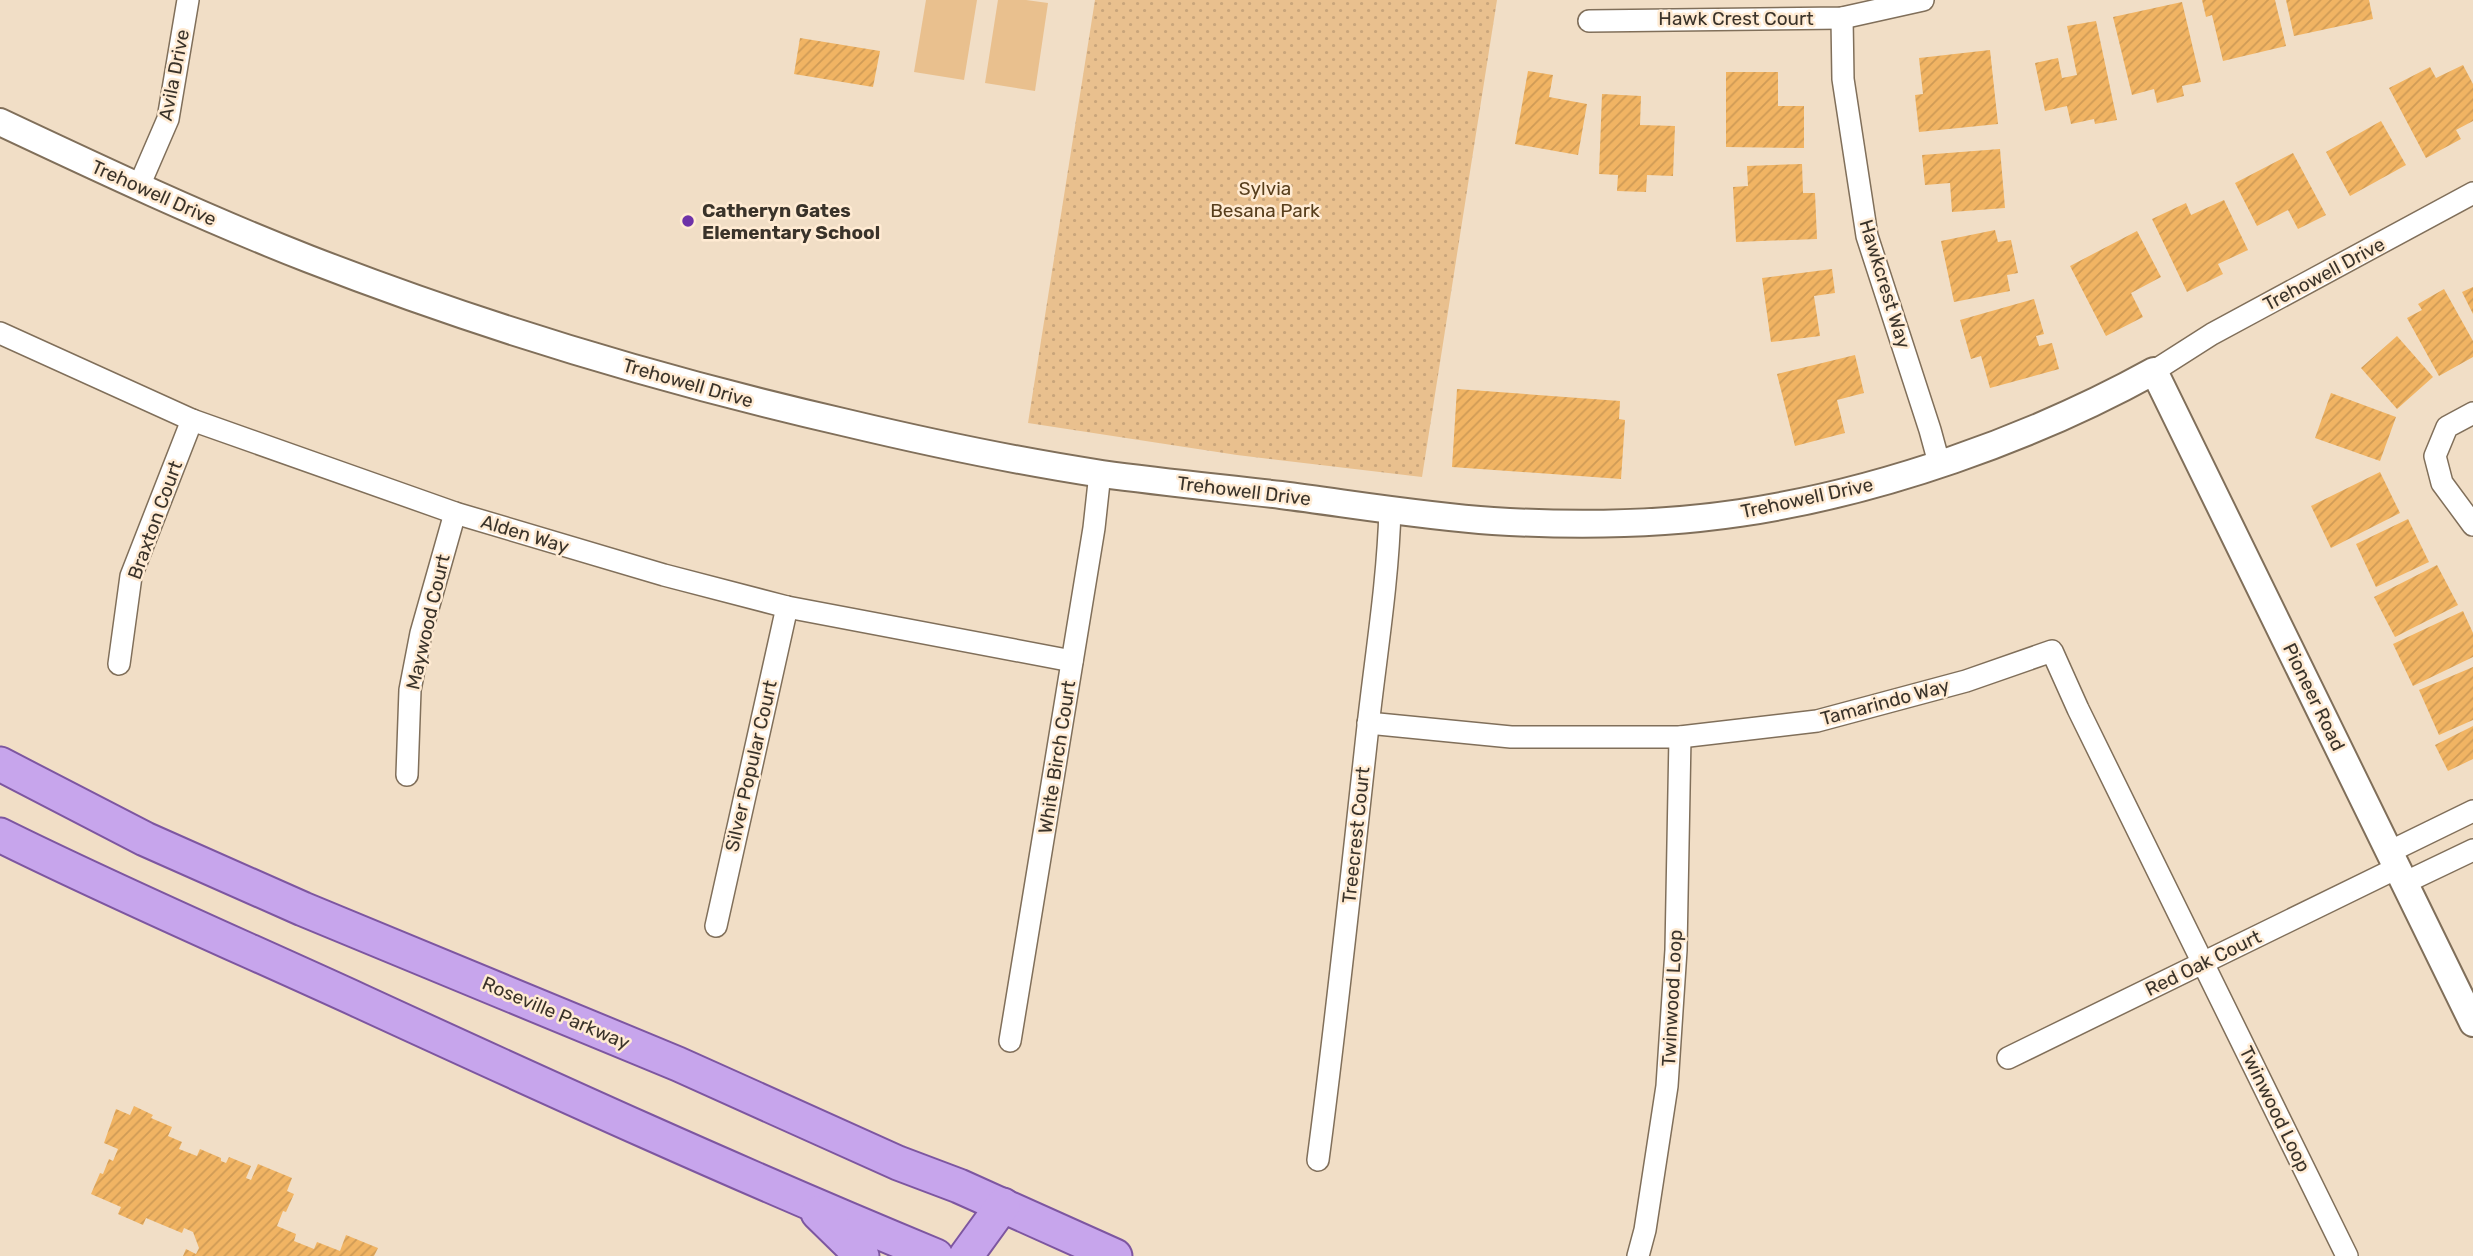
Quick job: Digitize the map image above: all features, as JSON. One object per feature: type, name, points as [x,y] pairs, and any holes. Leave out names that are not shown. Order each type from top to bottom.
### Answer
[{"type":"main road","name":"Roseville Parkway","points":[[0,764],[145,839],[279,898],[678,1064],[898,1163],[959,1186],[1115,1256]]},
{"type":"main road","points":[[0,835],[148,907],[279,964],[492,1063],[936,1256]]},
{"type":"main road","points":[[803,1199],[862,1256]]},
{"type":"main road","points":[[966,1256],[1003,1205]]},
{"type":"street","name":"Avila Drive","points":[[139,186],[168,119],[188,0]]},
{"type":"street","name":"Hawk Crest Court","points":[[1589,21],[1842,18],[1923,0]]},
{"type":"street","name":"Hawkcrest Way","points":[[1842,18],[1843,79],[1867,236],[1939,463]]},
{"type":"street","name":"Trehowell Drive","points":[[0,122],[139,186],[309,259],[434,305],[565,348],[752,401],[889,433],[1100,474],[1490,520],[1570,524],[1628,523],[1738,513],[1805,501],[1871,485],[1998,443],[2105,398],[2213,334],[2473,193]]},
{"type":"street","name":"Alden Way","points":[[0,333],[192,419],[455,513],[664,576],[787,607],[1072,661]]},
{"type":"street","name":"Pioneer Road","points":[[2154,371],[2473,1023]]},
{"type":"street","points":[[2473,413],[2447,427],[2435,456],[2442,483],[2473,525]]},
{"type":"street","name":"Braxton Court","points":[[120,664],[131,576],[192,419]]},
{"type":"street","name":"White Birch Court","points":[[1010,1041],[1094,528],[1100,474]]},
{"type":"street","name":"Treecrest Court","points":[[1318,1160],[1340,994],[1368,723],[1389,555],[1390,509]]},
{"type":"street","name":"Maywood Court","points":[[407,775],[410,690],[421,633],[455,513]]},
{"type":"street","name":"Silver Popular Court","points":[[716,926],[787,607]]},
{"type":"street","name":"Tamarindo Way","points":[[1368,723],[1511,737],[1680,737],[1817,721],[1966,681],[2052,651],[2203,963]]},
{"type":"street","name":"Twinwood Loop","points":[[1638,1256],[1645,1230],[1667,1086],[1676,950],[1680,737]]},
{"type":"street","points":[[2397,868],[2473,811]]},
{"type":"street","points":[[2397,868],[2473,850]]},
{"type":"street","name":"Red Oak Court","points":[[2008,1058],[2397,868]]},
{"type":"street","name":"Twinwood Loop","points":[[2203,963],[2347,1256]]},
{"type":"green space","points":[[926,0],[977,0],[964,80],[914,72]]},
{"type":"green space","points":[[998,0],[1048,3],[1035,91],[985,83]]},
{"type":"green space","name":"Sylvia Besana Park","points":[[1095,0],[1497,0],[1422,477],[1237,455],[1028,423]]},
{"type":"building","points":[[2202,0],[2275,0],[2286,46],[2223,61],[2212,15],[2206,17]]},
{"type":"building","points":[[2286,0],[2369,0],[2373,19],[2294,36]]},
{"type":"building","points":[[2182,2],[2201,82],[2182,86],[2184,96],[2157,103],[2154,89],[2132,95],[2113,17]]},
{"type":"building","points":[[2096,21],[2117,120],[2095,124],[2094,119],[2071,124],[2067,106],[2045,111],[2035,63],[2058,58],[2062,78],[2077,75],[2067,26]]},
{"type":"building","points":[[800,38],[880,51],[873,87],[794,74]]},
{"type":"building","points":[[1990,50],[1998,124],[1919,132],[1915,95],[1923,94],[1919,58]]},
{"type":"building","points":[[2463,65],[2473,84],[2473,121],[2456,130],[2461,139],[2426,158],[2389,88],[2430,67],[2436,78]]},
{"type":"building","points":[[1528,71],[1553,75],[1549,97],[1587,104],[1578,155],[1515,144]]},
{"type":"building","points":[[1726,72],[1778,72],[1778,106],[1804,106],[1804,148],[1726,147]]},
{"type":"building","points":[[1602,94],[1641,96],[1640,125],[1675,126],[1673,176],[1647,175],[1646,192],[1617,191],[1618,175],[1599,174]]},
{"type":"building","points":[[2381,121],[2406,165],[2350,196],[2326,152]]},
{"type":"building","points":[[2000,149],[2005,208],[1952,212],[1950,183],[1925,185],[1922,155]]},
{"type":"building","points":[[2293,153],[2326,215],[2298,229],[2288,210],[2257,226],[2235,183]]},
{"type":"building","points":[[1802,164],[1803,193],[1815,193],[1817,239],[1736,242],[1733,187],[1748,186],[1747,166]]},
{"type":"building","points":[[2224,200],[2248,250],[2218,264],[2223,274],[2187,292],[2152,219],[2186,203],[2191,215]]},
{"type":"building","points":[[1995,230],[1998,242],[2011,240],[2018,273],[2007,275],[2010,291],[1954,302],[1941,241]]},
{"type":"building","points":[[2137,231],[2161,277],[2131,293],[2143,317],[2106,336],[2070,266]]},
{"type":"building","points":[[1832,269],[1835,293],[1814,296],[1820,336],[1771,342],[1762,278]]},
{"type":"building","points":[[2473,287],[2473,314],[2462,292]]},
{"type":"building","points":[[2444,289],[2473,341],[2473,357],[2439,376],[2407,318],[2422,310],[2418,304]]},
{"type":"building","points":[[2034,299],[2044,334],[2036,336],[2039,346],[2052,343],[2059,369],[1990,388],[1981,356],[1971,359],[1960,320]]},
{"type":"building","points":[[2397,336],[2433,377],[2397,409],[2361,368]]},
{"type":"building","points":[[1855,355],[1864,393],[1837,400],[1845,433],[1795,446],[1777,374]]},
{"type":"building","points":[[1457,389],[1620,401],[1619,419],[1625,420],[1621,479],[1452,467]]},
{"type":"building","points":[[2331,393],[2396,417],[2380,461],[2315,438]]},
{"type":"building","points":[[2380,472],[2400,513],[2331,548],[2311,506]]},
{"type":"building","points":[[2408,519],[2429,562],[2376,587],[2356,544]]},
{"type":"building","points":[[2437,565],[2458,605],[2395,637],[2374,597]]},
{"type":"building","points":[[2463,611],[2473,633],[2473,657],[2413,686],[2393,644]]},
{"type":"building","points":[[2473,667],[2473,720],[2439,735],[2419,690]]},
{"type":"building","points":[[2473,726],[2473,759],[2448,771],[2435,745]]},
{"type":"building","points":[[134,1106],[153,1115],[151,1118],[172,1127],[168,1136],[182,1142],[179,1149],[197,1156],[200,1149],[226,1163],[229,1157],[251,1166],[246,1178],[251,1180],[258,1164],[292,1178],[287,1191],[294,1194],[277,1226],[296,1234],[294,1241],[314,1249],[317,1242],[340,1251],[346,1235],[378,1248],[374,1256],[183,1256],[186,1249],[196,1254],[199,1248],[193,1232],[184,1228],[182,1233],[146,1218],[143,1225],[118,1214],[121,1207],[91,1194],[100,1173],[103,1174],[109,1159],[113,1161],[118,1149],[104,1143],[116,1109],[130,1115]]},
{"type":"place","name":"Catheryn Gates Elementary School","points":[[688,221]]}]
